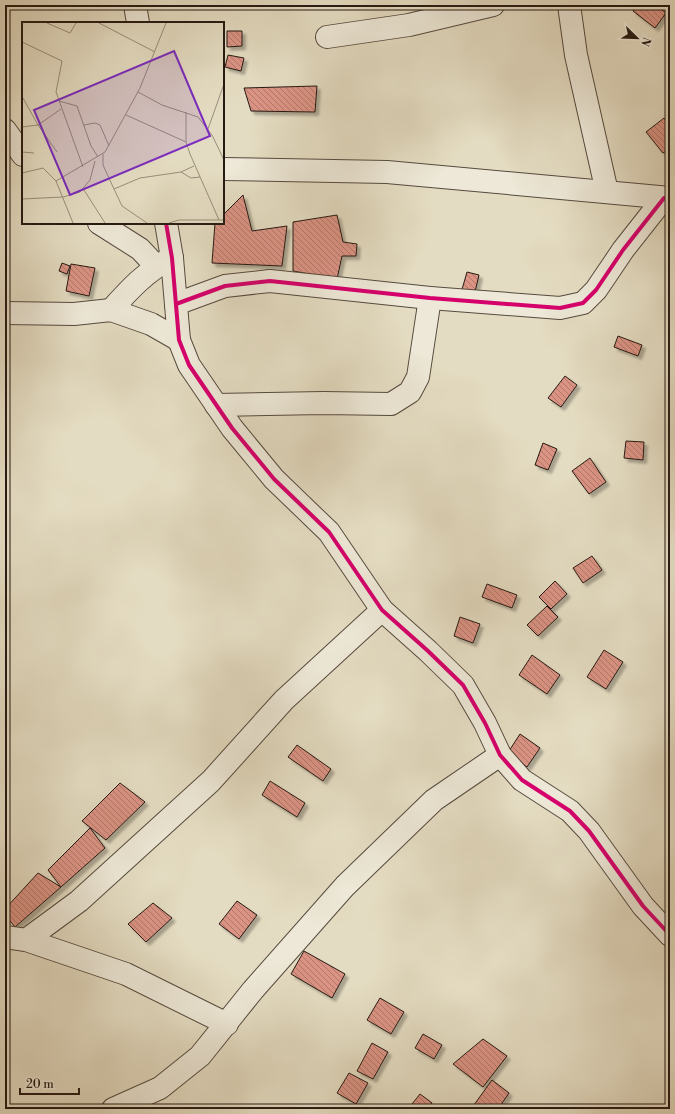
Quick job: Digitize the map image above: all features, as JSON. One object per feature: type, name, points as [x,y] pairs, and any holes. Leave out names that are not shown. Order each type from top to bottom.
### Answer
[{"type":"street","points":[[136,5],[138,22]]},
{"type":"street","points":[[327,37],[408,25],[493,5]]},
{"type":"street","points":[[569,5],[576,55],[607,192]]},
{"type":"street","points":[[5,130],[22,154]]},
{"type":"street","points":[[224,169],[387,172],[667,198]]},
{"type":"street","points":[[176,304],[225,286],[270,281],[430,298],[560,308],[584,303],[596,290],[623,250],[667,198]]},
{"type":"street","points":[[101,224],[164,262]]},
{"type":"street","points":[[166,224],[164,262],[176,304],[179,340],[189,365],[232,428],[274,479],[329,532],[382,610],[463,685],[485,722],[500,755],[522,780],[570,811],[589,831],[643,906],[670,935]]},
{"type":"street","points":[[110,310],[164,262]]},
{"type":"street","points":[[216,405],[322,403],[391,404],[410,392],[418,377],[430,298]]},
{"type":"street","points":[[5,313],[74,314],[110,310],[151,324],[179,340]]},
{"type":"street","points":[[26,940],[79,901],[212,781],[284,700],[382,610]]},
{"type":"street","points":[[112,1109],[160,1088],[200,1056],[227,1024],[252,990],[345,886],[434,800],[500,755]]},
{"type":"street","points":[[5,937],[26,940],[126,974],[227,1024]]},
{"type":"building","points":[[638,5],[655,5],[666,13],[655,28],[633,11]]},
{"type":"building","points":[[227,31],[242,31],[242,46],[227,47]]},
{"type":"building","points":[[228,55],[244,58],[241,71],[225,67]]},
{"type":"building","points":[[317,86],[315,112],[251,111],[244,88]]},
{"type":"building","points":[[664,118],[670,126],[670,148],[663,153],[646,132]]},
{"type":"building","points":[[243,195],[252,231],[287,226],[282,266],[212,263],[215,224],[224,224],[224,214]]},
{"type":"building","points":[[337,215],[343,242],[357,244],[356,256],[342,256],[337,279],[293,271],[293,222]]},
{"type":"building","points":[[62,263],[70,266],[67,274],[59,271]]},
{"type":"building","points":[[71,264],[95,268],[89,296],[66,291]]},
{"type":"building","points":[[467,272],[479,275],[474,296],[461,293]]},
{"type":"building","points":[[618,336],[642,345],[638,356],[614,347]]},
{"type":"building","points":[[565,376],[577,385],[561,407],[548,398]]},
{"type":"building","points":[[626,441],[644,442],[643,460],[624,458]]},
{"type":"building","points":[[543,443],[557,449],[548,470],[535,465]]},
{"type":"building","points":[[590,458],[606,482],[589,494],[572,471]]},
{"type":"building","points":[[592,556],[602,570],[583,583],[573,568]]},
{"type":"building","points":[[555,581],[567,594],[551,609],[539,597]]},
{"type":"building","points":[[487,584],[517,595],[512,608],[482,597]]},
{"type":"building","points":[[547,606],[558,617],[538,636],[527,625]]},
{"type":"building","points":[[460,617],[480,624],[473,643],[454,636]]},
{"type":"building","points":[[604,650],[623,662],[606,689],[587,677]]},
{"type":"building","points":[[532,655],[560,675],[547,694],[519,675]]},
{"type":"building","points":[[520,734],[540,748],[527,767],[507,754]]},
{"type":"building","points":[[297,745],[331,769],[323,781],[288,757]]},
{"type":"building","points":[[270,781],[305,803],[297,817],[262,795]]},
{"type":"building","points":[[120,783],[145,802],[106,840],[82,821]]},
{"type":"building","points":[[90,828],[105,848],[61,887],[48,870]]},
{"type":"building","points":[[38,873],[61,887],[15,927],[5,915],[5,909]]},
{"type":"building","points":[[237,901],[257,915],[239,939],[219,924]]},
{"type":"building","points":[[153,903],[172,918],[146,942],[128,924]]},
{"type":"building","points":[[304,951],[345,974],[332,998],[291,974]]},
{"type":"building","points":[[380,998],[404,1012],[391,1034],[367,1020]]},
{"type":"building","points":[[423,1034],[442,1045],[434,1059],[415,1048]]},
{"type":"building","points":[[483,1039],[507,1056],[483,1087],[453,1064]]},
{"type":"building","points":[[372,1043],[388,1052],[373,1079],[357,1071]]},
{"type":"building","points":[[349,1073],[368,1083],[356,1104],[337,1093]]},
{"type":"building","points":[[492,1080],[509,1093],[498,1109],[471,1109]]},
{"type":"building","points":[[420,1094],[432,1103],[427,1109],[408,1109]]},
{"type":"cycle path","points":[[176,304],[225,286],[270,281],[430,298],[560,308],[583,303],[596,290],[623,250],[664,198]]},
{"type":"cycle path","points":[[166,224],[172,258],[179,340],[189,365],[232,428],[274,479],[329,532],[382,610],[463,685],[485,723],[500,755],[522,780],[570,811],[589,831],[643,906],[670,935]]}]
